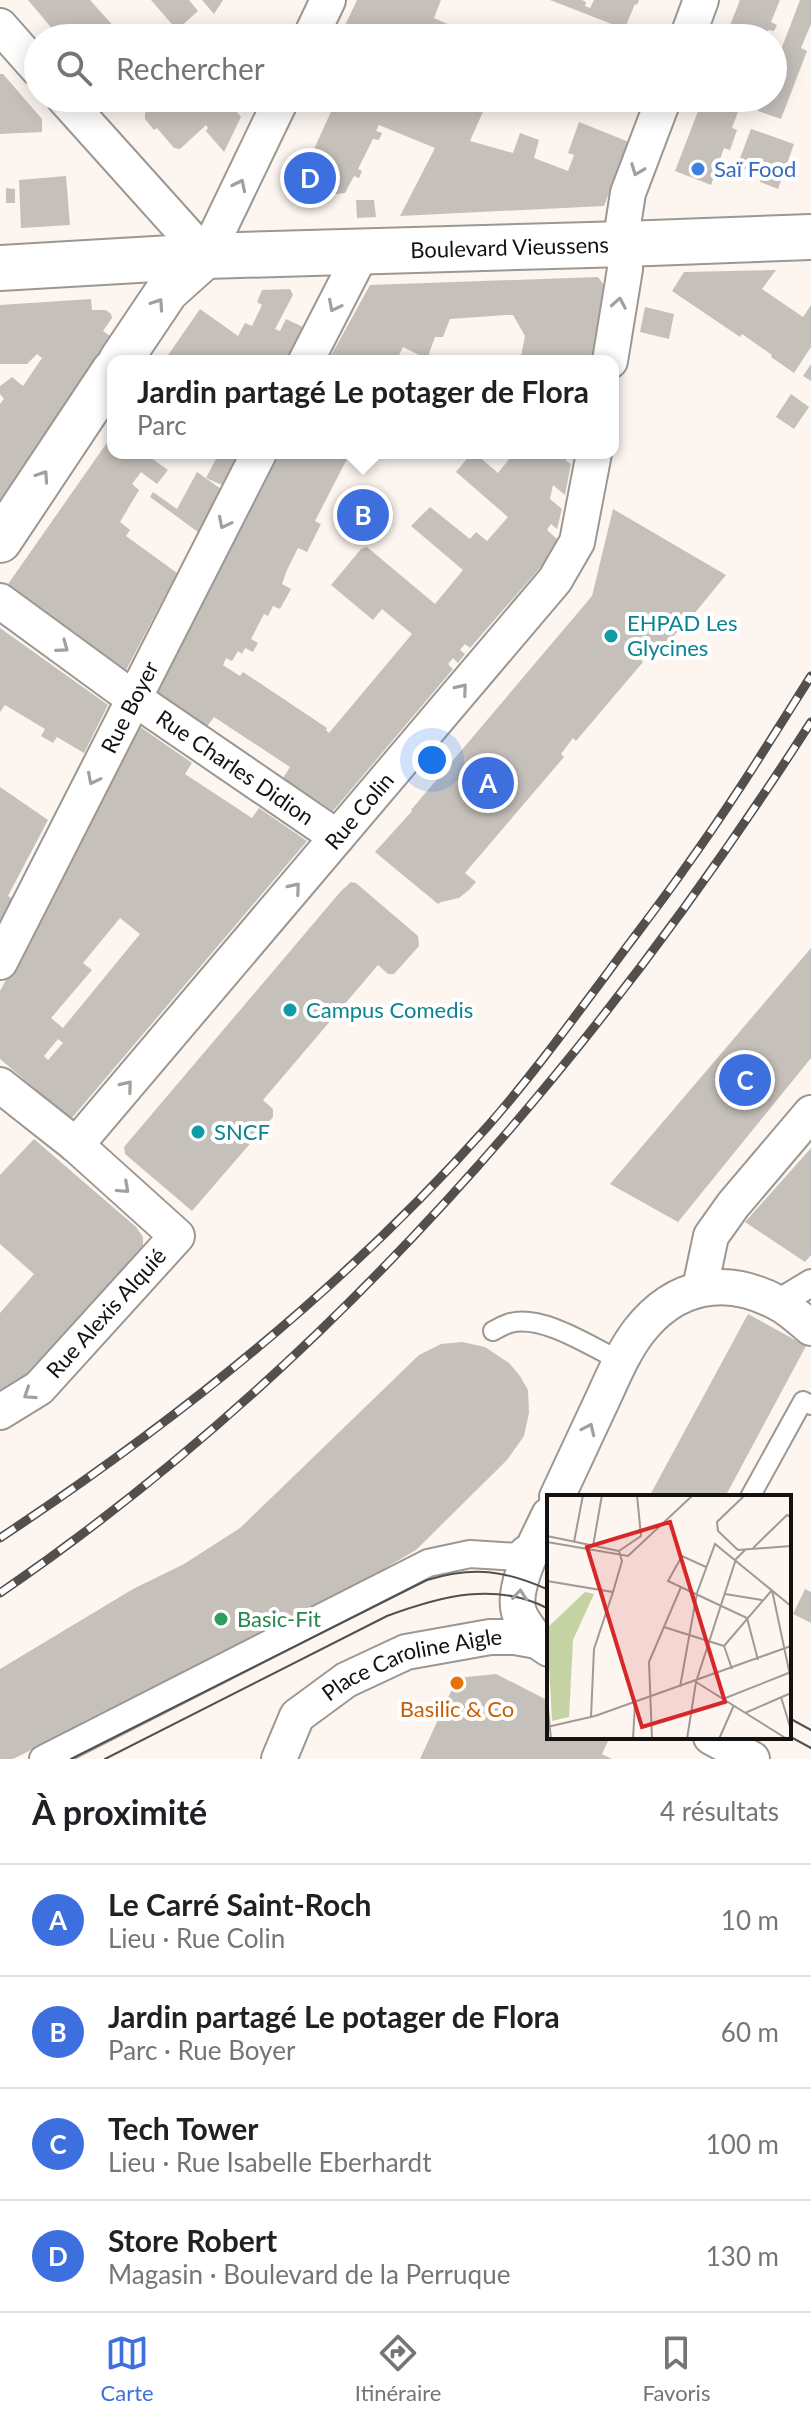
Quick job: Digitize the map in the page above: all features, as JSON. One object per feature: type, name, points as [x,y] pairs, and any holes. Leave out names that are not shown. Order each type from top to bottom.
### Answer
[{"type":"main road","name":"Boulevard Vieussens","points":[[0,268],[206,256],[625,244],[808,230]]},
{"type":"street","points":[[317,24],[328,0]]},
{"type":"street","points":[[692,24],[701,0]]},
{"type":"street","points":[[1,30],[24,54]]},
{"type":"street","points":[[77,112],[206,256]]},
{"type":"street","points":[[124,355],[167,291],[206,256],[275,112]]},
{"type":"street","points":[[611,355],[625,269],[623,225],[628,193],[659,112]]},
{"type":"street","points":[[309,355],[362,252]]},
{"type":"street","points":[[0,541],[107,380]]},
{"type":"street","name":"Rue Boyer","points":[[0,962],[256,459]]},
{"type":"street","name":"Rue Colin","points":[[76,1145],[555,580],[577,542],[593,459]]},
{"type":"street","name":"Rue Charles Didion","points":[[0,601],[134,698],[337,837]]},
{"type":"street","name":"Rue Alexis Alquié","points":[[0,1085],[76,1145],[177,1236],[39,1388],[0,1412]]},
{"type":"street","points":[[700,1288],[711,1236],[733,1205],[811,1113]]},
{"type":"street","points":[[778,1303],[811,1283]]},
{"type":"street","points":[[558,1495],[621,1361],[638,1332],[663,1305],[700,1288],[723,1286],[746,1290],[778,1303],[811,1328]]},
{"type":"street","points":[[543,1645],[519,1614],[517,1596],[547,1519]]},
{"type":"street","points":[[43,1759],[428,1563],[470,1554],[518,1557],[534,1546]]},
{"type":"street","name":"Place Caroline Aigle","points":[[279,1759],[297,1716],[346,1680],[406,1652],[490,1637],[515,1637],[543,1645]]},
{"type":"street","points":[[715,1739],[752,1759]]},
{"type":"lane","points":[[493,1331],[509,1323],[536,1322],[621,1361]]},
{"type":"lane","points":[[751,1495],[803,1401],[811,1405]]},
{"type":"green space","points":[[361,487],[388,503],[365,542],[337,526]]},
{"type":"building","points":[[28,0],[90,0],[111,24],[48,24]]},
{"type":"building","points":[[151,0],[189,0],[198,11],[184,24],[172,24]]},
{"type":"building","points":[[202,0],[223,0],[214,14]]},
{"type":"building","points":[[357,0],[441,0],[434,18],[448,24],[346,24]]},
{"type":"building","points":[[550,0],[582,0],[590,8],[594,0],[639,0],[627,24],[612,24]]},
{"type":"building","points":[[740,0],[780,0],[771,22],[775,24],[731,24]]},
{"type":"building","points":[[800,0],[811,0],[811,24],[801,48],[807,51],[787,103],[787,34]]},
{"type":"building","points":[[0,74],[3,74],[24,98],[24,112],[36,112],[42,119],[42,132],[0,134]]},
{"type":"building","points":[[237,112],[241,117],[224,152],[206,131],[206,125],[180,149],[174,148],[157,128],[154,130],[145,119],[145,113]]},
{"type":"building","points":[[331,112],[483,112],[470,141],[513,153],[520,133],[539,140],[534,158],[568,171],[574,155],[568,153],[579,122],[629,142],[604,206],[400,216],[435,148],[379,125],[376,131],[382,133],[379,140],[373,139],[358,169],[362,171],[359,178],[354,176],[345,193],[325,195],[315,190],[311,196],[296,189]]},
{"type":"building","points":[[698,112],[738,112],[732,128],[737,130],[730,150],[724,148],[711,185],[675,171]]},
{"type":"building","points":[[761,112],[784,112],[781,119]]},
{"type":"building","points":[[751,129],[794,144],[778,189],[760,182],[761,175],[737,166]]},
{"type":"building","points":[[66,176],[70,225],[21,228],[19,180]]},
{"type":"building","points":[[6,188],[15,189],[15,203],[6,203]]},
{"type":"building","points":[[356,200],[374,200],[376,217],[357,218]]},
{"type":"building","points":[[776,270],[762,289],[803,317],[811,305],[811,347],[794,373],[742,334],[740,337],[672,291],[684,272]]},
{"type":"building","points":[[598,277],[614,298],[601,355],[521,355],[525,336],[513,315],[506,315],[450,319],[443,337],[435,337],[428,355],[419,355],[403,347],[399,355],[331,355],[370,285]]},
{"type":"building","points":[[290,289],[293,295],[275,329],[280,331],[286,319],[305,328],[291,355],[168,355],[200,309],[238,336],[245,323],[252,326],[262,305],[257,302],[262,290]]},
{"type":"building","points":[[91,299],[92,310],[106,310],[111,314],[112,318],[103,331],[113,338],[0,500],[0,404],[4,399],[0,386],[12,377],[23,386],[42,358],[37,354],[27,364],[0,364],[0,305]]},
{"type":"building","points":[[645,307],[674,314],[669,339],[640,332]]},
{"type":"building","points":[[811,364],[811,381],[803,376]]},
{"type":"building","points":[[791,394],[809,407],[794,429],[776,417]]},
{"type":"building","points":[[107,443],[107,459],[152,459],[168,470],[157,484],[141,472],[132,484],[139,490],[120,522],[130,530],[126,536],[177,573],[125,672],[6,587]]},
{"type":"building","points":[[216,459],[237,459],[222,485],[206,478]]},
{"type":"building","points":[[277,459],[347,459],[315,521],[321,524],[307,552],[298,548],[287,570],[282,584],[291,589],[280,609],[273,606],[268,616],[264,614],[251,639],[258,643],[253,652],[245,648],[242,654],[238,651],[232,661],[226,658],[223,665],[240,676],[243,672],[327,728],[329,733],[412,634],[382,609],[373,620],[331,585],[361,549],[367,547],[435,604],[463,570],[411,526],[430,507],[470,539],[476,532],[487,541],[508,517],[456,472],[467,459],[482,459],[498,473],[509,459],[566,459],[571,464],[565,495],[553,485],[550,499],[562,509],[557,529],[551,524],[547,530],[557,539],[558,547],[470,648],[465,644],[460,650],[465,654],[458,663],[453,658],[448,664],[453,669],[333,811],[283,778],[290,767],[214,717],[206,728],[157,693]]},
{"type":"building","points":[[197,472],[221,489],[198,532],[150,497],[153,492],[177,509]]},
{"type":"building","points":[[613,509],[726,575],[689,620],[684,618],[681,628],[654,657],[647,652],[641,660],[643,662],[576,741],[573,738],[561,754],[564,757],[465,873],[476,882],[470,889],[459,898],[438,904],[375,852],[592,596]]},
{"type":"building","points":[[0,628],[108,705],[84,753],[57,737],[53,743],[41,736],[45,729],[5,705],[0,712]]},
{"type":"building","points":[[139,726],[192,763],[185,774],[252,818],[259,808],[307,841],[71,1119],[0,1059],[0,991]],"holes":[[[120,918],[140,934],[63,1028],[51,1018],[92,970],[83,963]],[[58,1039],[63,1043],[48,1060],[44,1056]]]},
{"type":"building","points":[[0,787],[48,820],[8,896],[19,902],[0,937]]},
{"type":"building","points":[[351,882],[418,936],[419,946],[394,974],[388,974],[378,965],[263,1100],[273,1109],[273,1117],[192,1211],[125,1154],[124,1147]]},
{"type":"building","points":[[811,948],[811,1058],[678,1222],[610,1184]]},
{"type":"building","points":[[34,1139],[136,1227],[143,1237],[143,1249],[34,1374],[0,1397],[0,1313],[34,1274],[0,1244],[0,1175]]},
{"type":"building","points":[[811,1148],[811,1255],[805,1262],[745,1222]]},
{"type":"building","points":[[748,1314],[806,1346],[726,1495],[650,1495]]},
{"type":"building","points":[[462,1342],[485,1347],[509,1363],[520,1376],[528,1390],[529,1413],[524,1436],[507,1460],[416,1550],[355,1586],[178,1677],[13,1759],[0,1759],[0,1669],[133,1589],[184,1564],[240,1528],[419,1355],[441,1344]]},
{"type":"building","points":[[805,1589],[811,1592],[811,1623],[793,1614]]},
{"type":"building","points":[[496,1674],[547,1700],[547,1739],[609,1739],[602,1754],[612,1759],[420,1759],[457,1678]]},
{"type":"tram line","points":[[71,1759],[427,1580],[459,1573],[489,1572],[518,1578],[547,1589]]},
{"type":"tram line","points":[[105,1759],[387,1616],[407,1609],[468,1594],[509,1595],[547,1608]]},
{"type":"tram line","points":[[791,1719],[811,1730]]},
{"type":"tram line","points":[[791,1737],[811,1748]]},
{"type":"railway","points":[[0,1538],[131,1447],[257,1348],[318,1296],[433,1186],[518,1090],[656,908],[718,821],[811,676]]},
{"type":"railway","points":[[0,1593],[121,1504],[236,1409],[345,1306],[449,1198],[547,1085],[640,968],[728,846],[811,722]]},
{"type":"place","name":"Saï Food","points":[[698,169]]},
{"type":"place","name":"Store Robert","points":[[310,178]]},
{"type":"place","name":"Jardin partagé Le potager de Flora","points":[[363,515]]},
{"type":"place","name":"EHPAD Les Glycines","points":[[611,636]]},
{"type":"place","name":"Le Carré Saint-Roch","points":[[488,783]]},
{"type":"place","name":"Campus Comedis","points":[[290,1010]]},
{"type":"place","name":"Tech Tower","points":[[745,1080]]},
{"type":"place","name":"SNCF","points":[[198,1132]]},
{"type":"place","name":"Basic-Fit","points":[[221,1619]]},
{"type":"place","name":"Basilic & Co","points":[[457,1683]]}]
